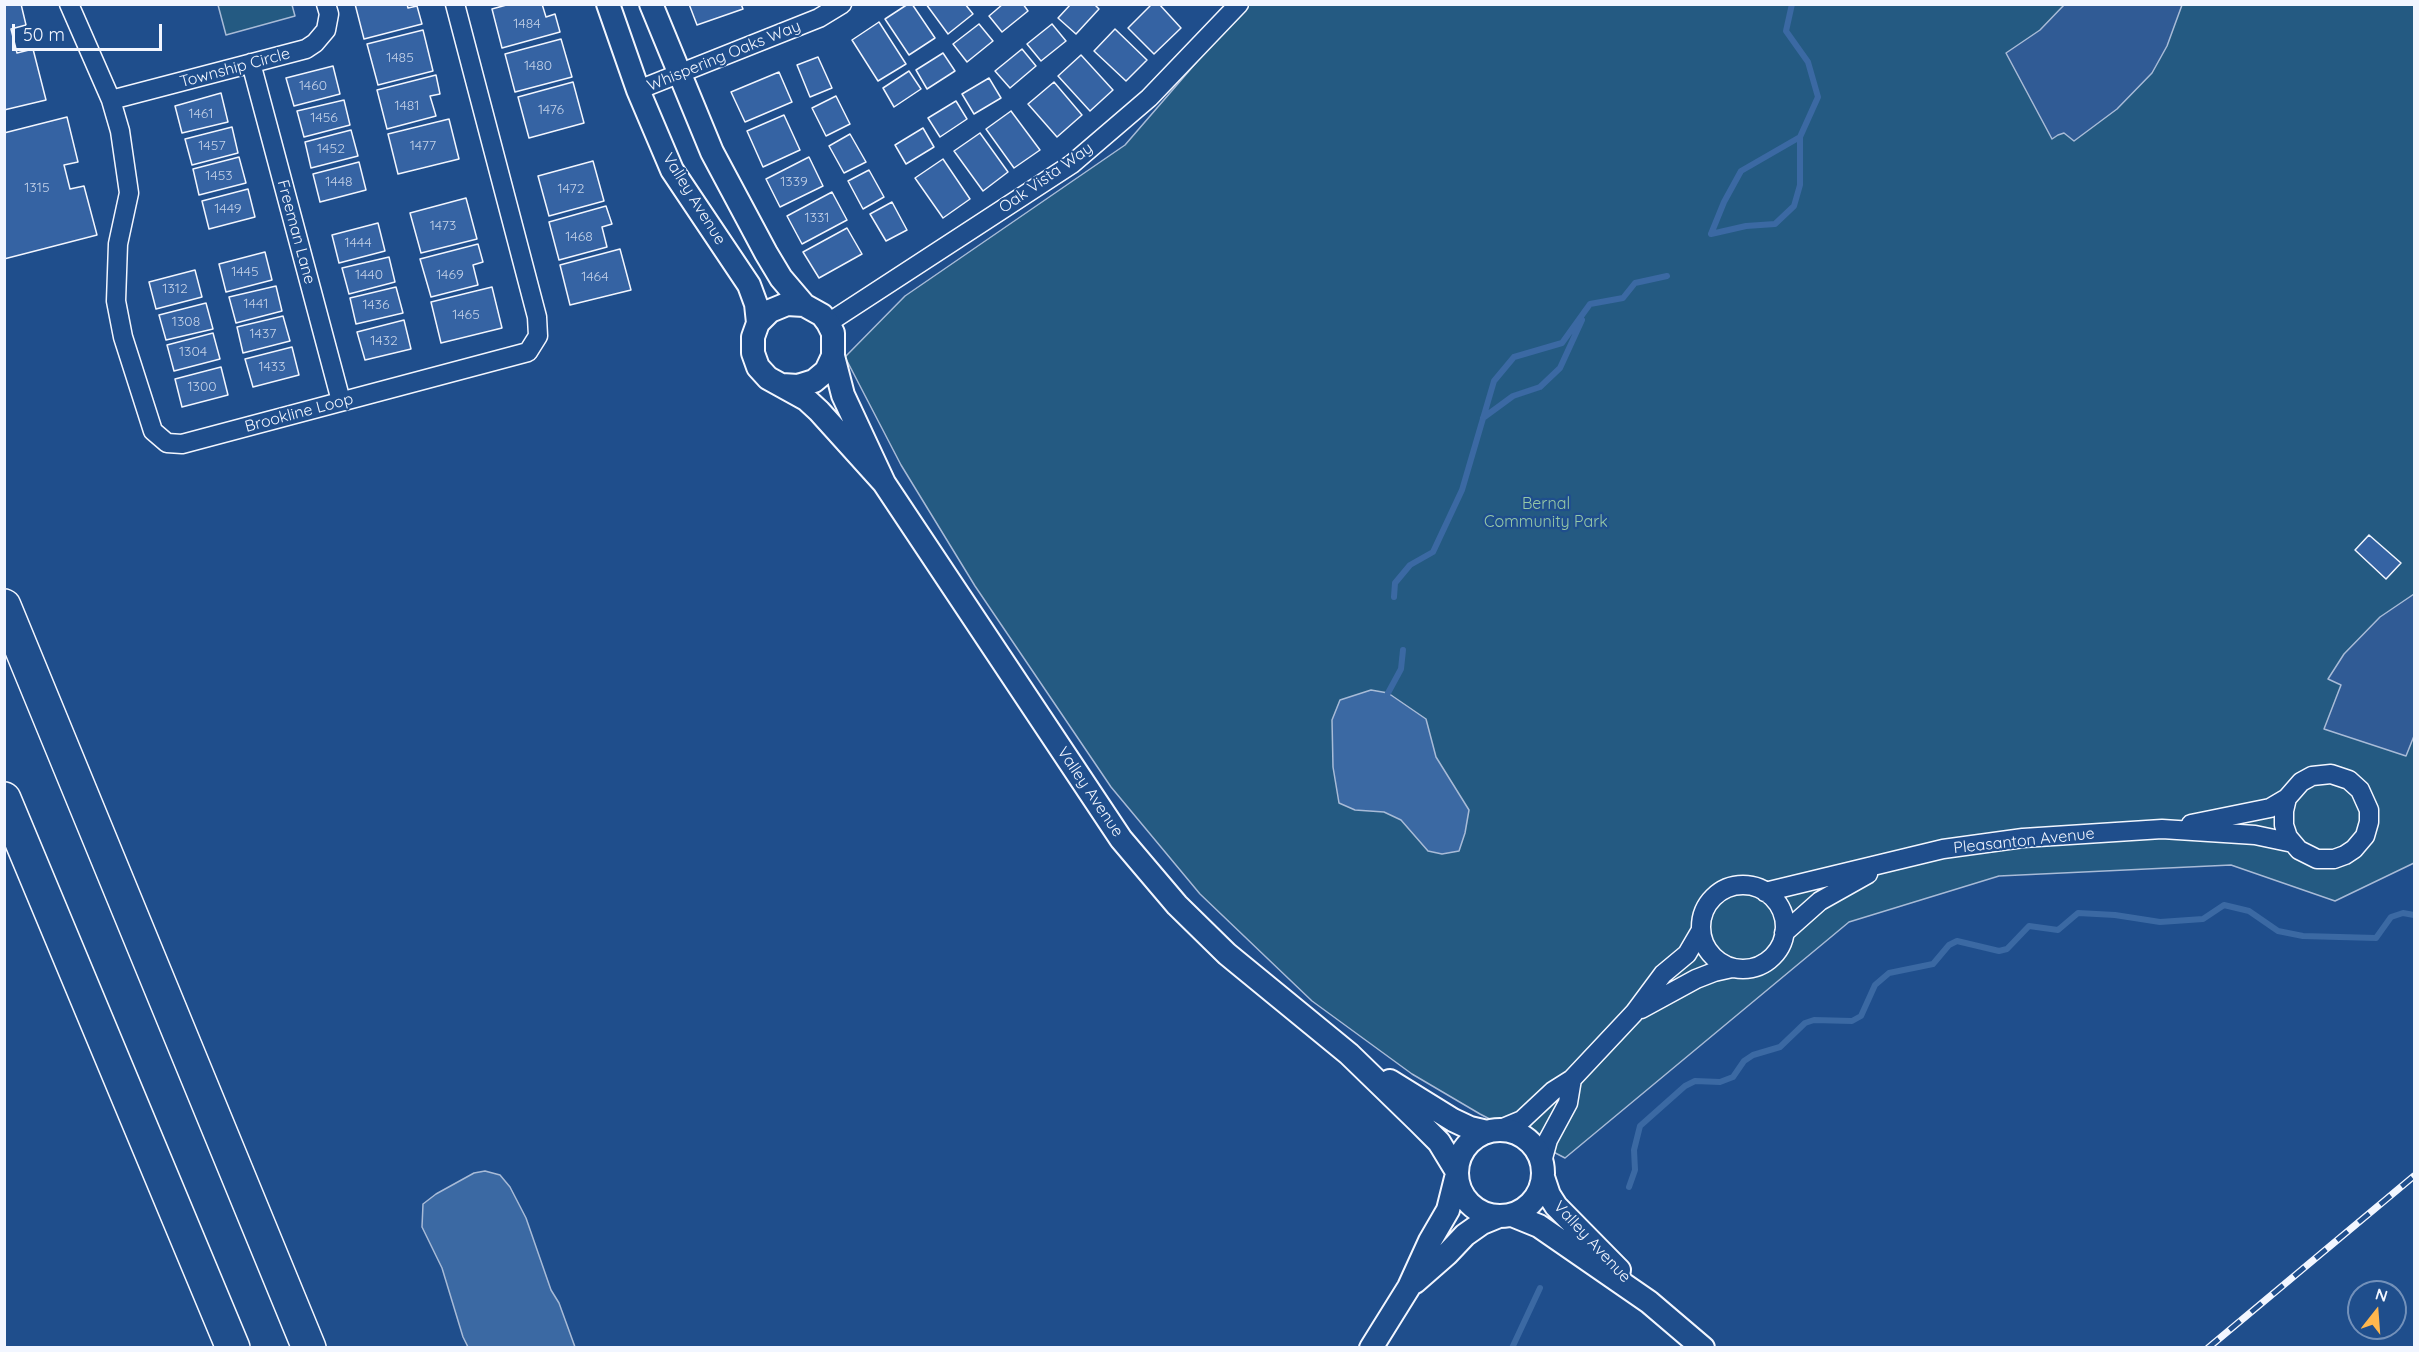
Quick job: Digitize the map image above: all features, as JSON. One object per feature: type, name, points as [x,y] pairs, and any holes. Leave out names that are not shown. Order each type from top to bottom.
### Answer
[{"type":"highway","points":[[4,606],[309,1347]]},
{"type":"highway","points":[[4,799],[233,1347]]},
{"type":"street","name":"Brookline Loop","points":[[69,4],[111,100],[120,131],[129,193],[118,244],[116,301],[123,337],[153,431],[167,443],[182,444],[528,352],[538,336],[537,317],[455,4]]},
{"type":"street","name":"Township Circle","points":[[111,100],[306,49],[315,43],[326,30],[329,14],[326,4]]},
{"type":"street","name":"Valley Avenue","points":[[608,4],[638,90],[672,170],[749,285],[756,304],[758,323],[753,337],[753,353],[758,367],[768,378],[819,411],[884,483],[1121,838],[1177,905],[1227,954],[1349,1054],[1439,1142],[1456,1174]]},
{"type":"street","points":[[651,4],[712,152],[766,253],[782,279],[804,305]]},
{"type":"street","name":"Whispering Oaks Way","points":[[638,90],[819,18],[842,4]]},
{"type":"street","name":"Oak Vista Way","points":[[828,323],[1071,164],[1149,98],[1239,4]]},
{"type":"street","name":"Freeman Lane","points":[[251,63],[341,401]]},
{"type":"street","points":[[758,323],[770,311],[787,304],[804,305],[813,309],[828,323]]},
{"type":"street","name":"Valley Avenue","points":[[828,323],[835,345],[833,356],[843,394],[884,483]]},
{"type":"street","points":[[782,385],[798,386],[814,381],[826,371],[833,356]]},
{"type":"street","points":[[2331,774],[2349,780],[2360,790],[2369,810],[2369,822],[2365,836],[2354,849],[2345,855],[2334,859],[2317,859],[2293,843],[2284,825],[2287,798],[2301,782],[2313,776],[2331,774]]},
{"type":"street","name":"Pleasanton Avenue","points":[[1765,892],[1943,849],[2023,838],[2162,829],[2270,808],[2287,798]]},
{"type":"street","name":"Pleasanton Avenue","points":[[2162,829],[2255,835],[2293,843]]},
{"type":"street","name":"Pleasanton Avenue","points":[[1785,933],[1820,901],[1888,863]]},
{"type":"street","points":[[1634,1013],[1696,979],[1732,968],[1758,967],[1775,955],[1785,933],[1784,917],[1771,895],[1758,888],[1742,885],[1721,891],[1708,903],[1702,916],[1703,941],[1709,952],[1721,963],[1732,968]]},
{"type":"street","points":[[1371,1347],[1409,1287],[1430,1241],[1448,1210],[1459,1157],[1466,1146],[1475,1137],[1522,1120],[1553,1091],[1572,1079],[1634,1013],[1663,974],[1687,954],[1701,930]]},
{"type":"street","name":"Valley Avenue","points":[[1349,1054],[1453,1120],[1470,1128],[1492,1131]]},
{"type":"street","points":[[1409,1287],[1448,1254],[1465,1235],[1482,1223],[1527,1207],[1538,1194],[1548,1140],[1568,1103],[1572,1079]]},
{"type":"street","points":[[1492,1131],[1513,1131],[1526,1138],[1535,1149],[1542,1169]]},
{"type":"street","name":"Valley Avenue","points":[[1542,1169],[1549,1195],[1556,1206],[1649,1302]]},
{"type":"street","points":[[1456,1174],[1464,1197],[1479,1211],[1505,1215]]},
{"type":"street","name":"Valley Avenue","points":[[1505,1215],[1539,1226],[1649,1302],[1703,1347]]},
{"type":"green space","points":[[218,5],[292,5],[295,16],[226,35]]},
{"type":"green space","name":"Bernal Community Park","points":[[1246,5],[2414,5],[2414,863],[2335,901],[2231,865],[1999,876],[1849,922],[1565,1158],[1480,1114],[1412,1074],[1312,1001],[1200,894],[1111,787],[975,586],[901,465],[845,357],[905,296],[1125,145]]},
{"type":"shaded area","points":[[2064,5],[2182,5],[2167,46],[2152,73],[2117,109],[2074,141],[2064,133],[2052,139],[2006,53],[2040,30]]},
{"type":"shaded area","points":[[2414,594],[2414,736],[2406,756],[2324,729],[2341,685],[2328,679],[2344,654],[2380,617]]},
{"type":"shaded area","points":[[1371,690],[1388,693],[1426,719],[1436,757],[1469,810],[1459,851],[1442,854],[1428,851],[1401,820],[1384,812],[1355,810],[1339,803],[1333,767],[1332,720],[1340,700]]},
{"type":"shaded area","points":[[485,1171],[500,1175],[510,1187],[526,1218],[551,1290],[559,1303],[575,1347],[468,1347],[442,1268],[422,1227],[423,1204],[474,1173]]},
{"type":"building","points":[[4,4],[21,4],[26,25],[11,29],[17,53],[33,49],[46,100],[4,110]]},
{"type":"building","points":[[355,4],[407,4],[408,8],[417,6],[422,24],[364,39]]},
{"type":"building","points":[[510,4],[542,4],[546,17],[555,14],[560,32],[502,48],[492,9]]},
{"type":"building","points":[[689,4],[741,4],[743,9],[697,25]]},
{"type":"building","points":[[908,4],[912,4],[935,38],[909,55],[885,19]]},
{"type":"building","points":[[926,4],[965,4],[973,14],[948,34]]},
{"type":"building","points":[[1003,4],[1023,4],[1028,11],[1002,32],[989,16]]},
{"type":"building","points":[[1071,4],[1094,4],[1099,9],[1076,34],[1058,18]]},
{"type":"building","points":[[1152,4],[1159,4],[1181,28],[1154,54],[1128,28]]},
{"type":"building","points":[[879,22],[906,64],[878,81],[852,40]]},
{"type":"building","points":[[979,24],[993,41],[967,62],[953,44]]},
{"type":"building","points":[[1052,24],[1066,41],[1041,61],[1027,44]]},
{"type":"building","points":[[1115,29],[1147,60],[1126,81],[1094,51]]},
{"type":"building","points":[[423,30],[433,71],[378,85],[367,44]]},
{"type":"building","points":[[561,39],[572,77],[515,92],[505,54]]},
{"type":"building","points":[[1022,49],[1036,66],[1010,88],[995,71]]},
{"type":"building","points":[[943,53],[955,71],[927,89],[916,70]]},
{"type":"building","points":[[1081,55],[1113,90],[1090,111],[1058,76]]},
{"type":"building","points":[[818,57],[832,88],[810,97],[797,65]]},
{"type":"building","points":[[333,66],[340,94],[294,106],[286,78]]},
{"type":"building","points":[[909,71],[921,89],[894,107],[883,88]]},
{"type":"building","points":[[779,72],[792,102],[745,122],[731,92]]},
{"type":"building","points":[[436,75],[440,94],[430,96],[436,116],[387,129],[377,90]]},
{"type":"building","points":[[989,78],[1001,98],[974,114],[962,94]]},
{"type":"building","points":[[573,82],[584,123],[529,138],[518,97]]},
{"type":"building","points":[[1054,82],[1082,115],[1057,137],[1028,104]]},
{"type":"building","points":[[221,93],[228,122],[182,133],[175,106]]},
{"type":"building","points":[[836,96],[850,124],[826,136],[812,108]]},
{"type":"building","points":[[344,100],[350,125],[304,137],[297,111]]},
{"type":"building","points":[[956,101],[967,119],[940,137],[928,118]]},
{"type":"building","points":[[1011,111],[1040,150],[1014,168],[986,129]]},
{"type":"building","points":[[784,115],[800,150],[763,167],[747,131]]},
{"type":"building","points":[[67,117],[78,162],[64,165],[70,189],[84,186],[97,235],[4,259],[4,133]]},
{"type":"building","points":[[449,119],[459,159],[398,174],[388,134]]},
{"type":"building","points":[[232,127],[238,153],[192,165],[185,139]]},
{"type":"building","points":[[923,128],[934,147],[906,164],[895,145]]},
{"type":"building","points":[[351,130],[358,156],[311,168],[305,142]]},
{"type":"building","points":[[980,133],[1008,172],[983,191],[954,151]]},
{"type":"building","points":[[850,134],[866,162],[844,173],[829,146]]},
{"type":"building","points":[[239,157],[246,183],[199,195],[193,169]]},
{"type":"building","points":[[809,157],[823,186],[780,207],[766,179]]},
{"type":"building","points":[[943,159],[970,199],[943,218],[915,178]]},
{"type":"building","points":[[593,161],[604,201],[549,216],[538,176]]},
{"type":"building","points":[[359,162],[366,190],[320,202],[313,174]]},
{"type":"building","points":[[869,170],[884,197],[863,209],[848,181]]},
{"type":"building","points":[[248,189],[255,217],[209,229],[202,201]]},
{"type":"building","points":[[832,192],[847,220],[802,244],[787,216]]},
{"type":"building","points":[[466,198],[477,239],[421,253],[410,213]]},
{"type":"building","points":[[892,202],[907,230],[886,241],[870,214]]},
{"type":"building","points":[[606,206],[612,224],[602,227],[607,247],[559,260],[549,222]]},
{"type":"building","points":[[378,223],[385,251],[339,263],[332,235]]},
{"type":"building","points":[[847,228],[862,254],[819,278],[803,252]]},
{"type":"building","points":[[478,244],[483,262],[473,265],[478,285],[431,297],[420,259]]},
{"type":"building","points":[[620,249],[631,290],[570,305],[560,265]]},
{"type":"building","points":[[265,252],[272,280],[226,292],[219,264]]},
{"type":"building","points":[[389,257],[395,282],[349,294],[342,268]]},
{"type":"building","points":[[195,270],[202,297],[156,309],[149,282]]},
{"type":"building","points":[[276,286],[282,311],[236,323],[229,297]]},
{"type":"building","points":[[396,287],[403,313],[356,324],[350,298]]},
{"type":"building","points":[[492,287],[502,328],[441,343],[431,302]]},
{"type":"building","points":[[206,303],[213,329],[166,340],[159,315]]},
{"type":"building","points":[[283,316],[290,341],[243,353],[237,327]]},
{"type":"building","points":[[404,320],[411,349],[365,360],[357,332]]},
{"type":"building","points":[[213,333],[220,359],[174,371],[167,345]]},
{"type":"building","points":[[292,347],[299,375],[253,387],[245,359]]},
{"type":"building","points":[[221,367],[228,395],[182,407],[175,379]]},
{"type":"building","points":[[2369,535],[2401,563],[2386,579],[2355,550]]},
{"type":"waterway","points":[[1711,234],[1724,202],[1741,171],[1800,137],[1818,97],[1808,62],[1786,31],[1792,4]]},
{"type":"waterway","points":[[1711,234],[1746,226],[1775,224],[1794,206],[1800,185],[1800,137]]},
{"type":"waterway","points":[[1394,597],[1395,583],[1410,565],[1433,552],[1462,490],[1494,381],[1514,357],[1562,343],[1590,304],[1623,298],[1635,283],[1667,276]]},
{"type":"waterway","points":[[1483,418],[1513,396],[1540,387],[1560,368],[1582,320]]},
{"type":"waterway","points":[[1388,693],[1401,669],[1403,650]]},
{"type":"waterway","points":[[1629,1187],[1635,1170],[1634,1150],[1640,1126],[1685,1086],[1695,1081],[1720,1082],[1733,1077],[1744,1061],[1753,1055],[1780,1047],[1805,1023],[1814,1020],[1852,1021],[1861,1016],[1875,985],[1889,973],[1933,964],[1949,945],[1957,941],[1999,951],[2007,949],[2029,926],[2058,930],[2078,913],[2115,915],[2160,922],[2203,919],[2224,905],[2249,911],[2278,931],[2303,936],[2376,938],[2391,917],[2403,913],[2414,915]]},
{"type":"waterway","points":[[1512,1348],[1540,1288]]},
{"type":"railway","points":[[2208,1348],[2414,1176]]}]
